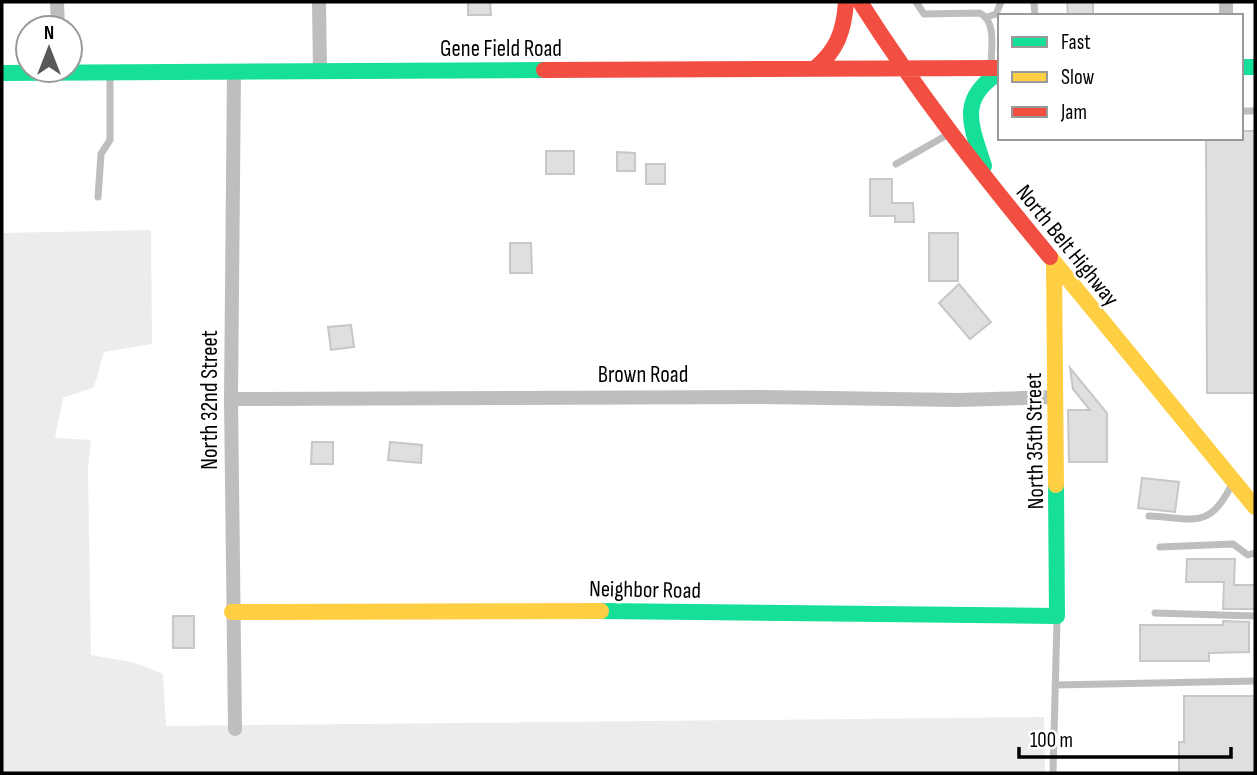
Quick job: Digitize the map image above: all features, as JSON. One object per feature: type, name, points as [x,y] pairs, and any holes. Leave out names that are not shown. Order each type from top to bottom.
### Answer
[{"type":"street","points":[[319,2],[320,71]]},
{"type":"street","points":[[814,69],[837,49],[843,34],[846,2]]},
{"type":"street","name":"North Belt Highway","points":[[860,2],[902,68],[990,186],[1255,507]]},
{"type":"street","points":[[990,186],[973,135],[971,100],[979,85],[997,69]]},
{"type":"street","name":"Gene Field Road","points":[[84,71],[997,69]]},
{"type":"street","name":"North 32nd Street","points":[[234,72],[231,398],[235,729]]},
{"type":"street","name":"North 35th Street","points":[[1054,264],[1057,616]]},
{"type":"street","name":"Brown Road","points":[[231,398],[761,397],[958,400],[1055,397]]},
{"type":"street","name":"Neighbor Road","points":[[232,612],[541,610],[1057,616]]},
{"type":"lane","points":[[916,2],[924,14],[980,13],[988,17],[997,69]]},
{"type":"lane","points":[[988,17],[996,14],[1001,2]]},
{"type":"lane","points":[[98,197],[101,154],[110,140],[110,72]]},
{"type":"lane","points":[[896,164],[951,134]]},
{"type":"lane","points":[[1149,516],[1204,519],[1220,508],[1233,482]]},
{"type":"lane","points":[[1160,547],[1233,544],[1248,555],[1255,553]]},
{"type":"lane","points":[[1155,613],[1255,616]]},
{"type":"lane","points":[[1053,773],[1057,616]]},
{"type":"lane","points":[[1055,685],[1255,681]]},
{"type":"shaded area","points":[[151,230],[152,344],[104,352],[94,387],[63,398],[55,438],[91,440],[88,469],[91,655],[136,663],[163,674],[166,726],[1044,717],[1045,773],[2,773],[2,233]]},
{"type":"building","points":[[468,2],[490,2],[491,15],[468,15]]},
{"type":"building","points":[[1067,2],[1093,2],[1093,14],[1068,14]]},
{"type":"building","points":[[1243,131],[1255,131],[1255,393],[1207,393],[1206,140],[1243,140]]},
{"type":"building","points":[[546,151],[574,151],[574,174],[546,174]]},
{"type":"building","points":[[617,152],[635,153],[635,171],[617,171]]},
{"type":"building","points":[[646,164],[665,164],[665,184],[646,184]]},
{"type":"building","points":[[870,179],[892,179],[892,203],[913,203],[914,222],[895,222],[895,216],[870,216]]},
{"type":"building","points":[[929,233],[958,233],[958,281],[929,281]]},
{"type":"building","points":[[510,243],[531,243],[532,273],[510,273]]},
{"type":"building","points":[[959,284],[991,322],[970,339],[939,303]]},
{"type":"building","points":[[351,325],[354,347],[331,350],[328,327]]},
{"type":"building","points":[[1070,368],[1107,413],[1107,462],[1069,462],[1068,410],[1090,410],[1073,389]]},
{"type":"building","points":[[312,442],[333,442],[333,464],[311,464]]},
{"type":"building","points":[[390,442],[422,445],[421,463],[388,460]]},
{"type":"building","points":[[1142,478],[1179,482],[1175,512],[1138,508]]},
{"type":"building","points":[[1187,559],[1235,559],[1234,585],[1255,585],[1255,609],[1223,609],[1224,582],[1186,582]]},
{"type":"building","points":[[173,616],[194,616],[194,648],[173,648]]},
{"type":"building","points":[[1223,621],[1249,622],[1249,652],[1209,653],[1209,661],[1140,661],[1140,625],[1223,625]]},
{"type":"building","points":[[1184,696],[1255,696],[1255,773],[1179,773],[1179,742],[1184,742]]},
{"type":"traffic: fast","points":[[1243,67],[1255,67]]},
{"type":"traffic: fast","points":[[2,73],[544,70]]},
{"type":"traffic: fast","points":[[984,166],[971,114],[978,92],[998,73]]},
{"type":"traffic: fast","points":[[601,611],[1057,616],[1056,485]]},
{"type":"traffic: slow","points":[[1050,257],[1255,507]]},
{"type":"traffic: slow","points":[[1054,264],[1056,485]]},
{"type":"traffic: slow","points":[[232,612],[601,611]]},
{"type":"traffic: jam","points":[[814,69],[838,40],[846,2]]},
{"type":"traffic: jam","points":[[860,2],[951,132],[1050,257]]},
{"type":"traffic: jam","points":[[544,70],[998,68]]}]
